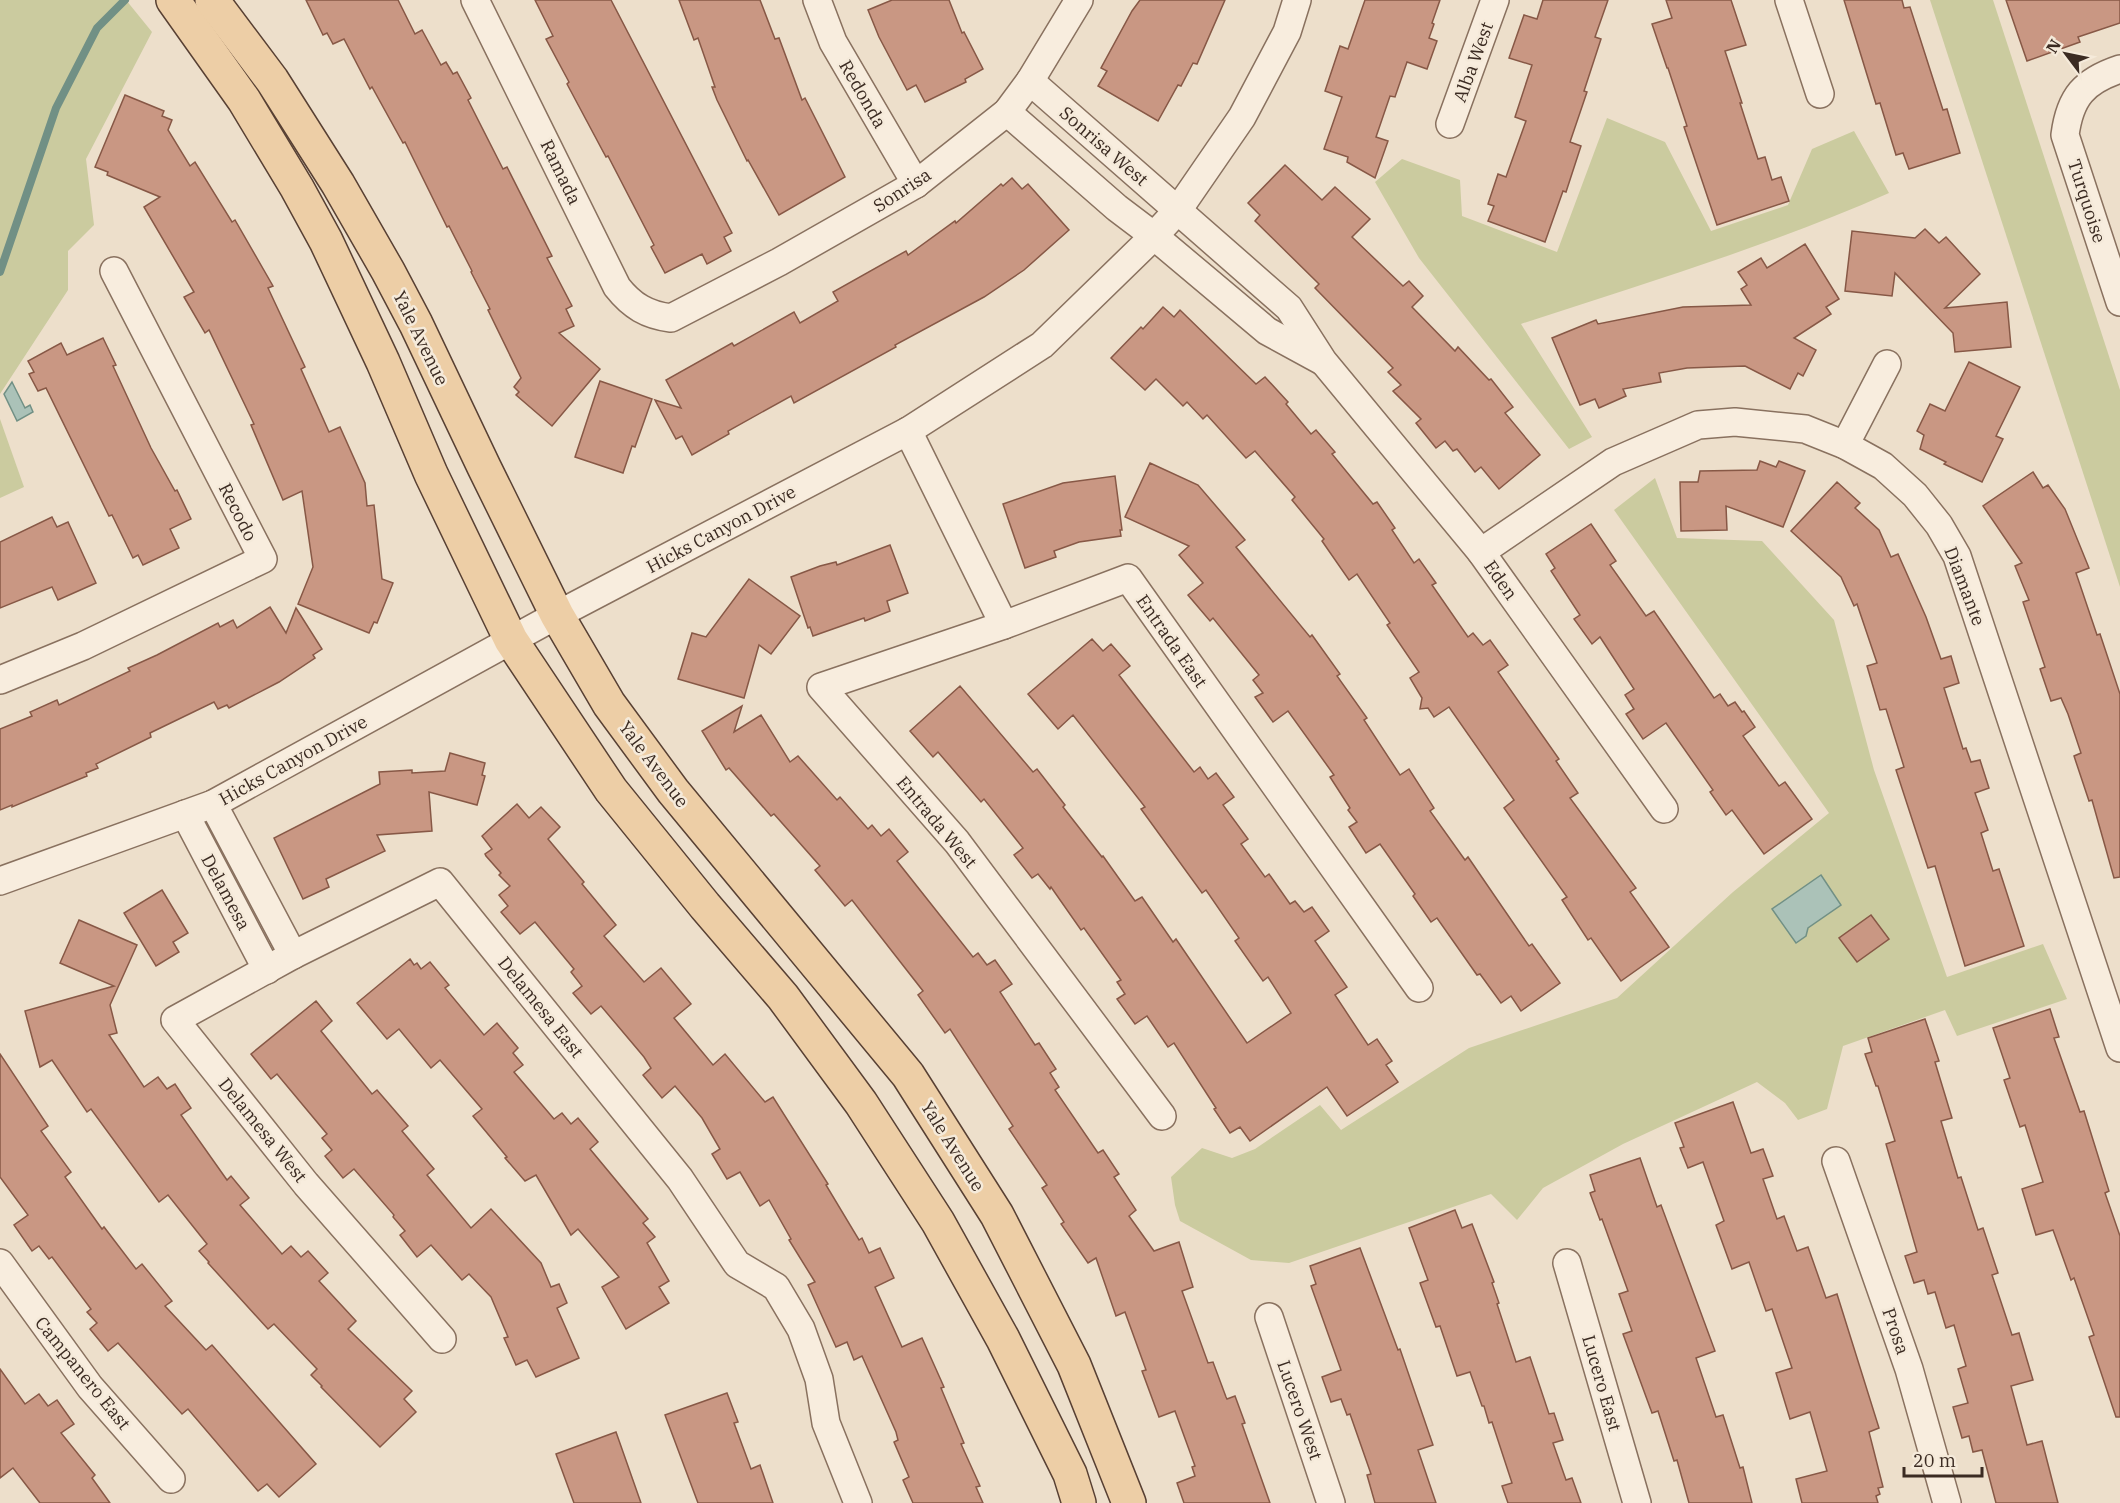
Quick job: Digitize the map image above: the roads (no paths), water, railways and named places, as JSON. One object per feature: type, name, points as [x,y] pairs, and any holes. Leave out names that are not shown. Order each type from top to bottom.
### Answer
[{"type":"main road","points":[[173,0],[244,100],[326,241],[392,381],[431,474],[511,640],[611,790],[705,906],[783,997],[861,1103],[938,1222],[1003,1339],[1070,1474],[1079,1503]]},
{"type":"main road","name":"Yale Avenue","points":[[212,0],[272,80],[338,184],[388,271],[416,324],[556,615],[609,704],[673,791],[908,1074],[997,1215],[1074,1365],[1129,1503]]},
{"type":"street","name":"Ramada","points":[[475,0],[618,287],[626,299],[640,310],[656,316],[671,318]]},
{"type":"street","name":"Redonda","points":[[817,0],[833,42],[916,184]]},
{"type":"street","name":"Sonrisa","points":[[671,318],[779,262],[916,184],[1007,112],[1030,81],[1079,0]]},
{"type":"street","name":"Hicks Canyon Drive","points":[[0,881],[213,804],[556,615],[908,431],[1042,345],[1178,210],[1242,117],[1287,32],[1297,0]]},
{"type":"street","name":"Alba West","points":[[1450,124],[1495,0]]},
{"type":"street","points":[[1788,0],[1820,94]]},
{"type":"street","name":"Turquoise","points":[[2120,69],[2086,84],[2067,116],[2065,135],[2120,302]]},
{"type":"street","name":"Sonrisa West","points":[[1030,81],[1178,210]]},
{"type":"street","name":"Sonrisa West","points":[[1007,112],[1117,208],[1154,236]]},
{"type":"street","name":"Eden","points":[[1178,210],[1289,308],[1323,361],[1481,552],[1664,809]]},
{"type":"street","name":"Eden","points":[[1154,236],[1267,331],[1323,361]]},
{"type":"street","name":"Recodo","points":[[0,680],[83,646],[263,560],[114,272]]},
{"type":"street","points":[[1845,445],[1887,364]]},
{"type":"street","name":"Diamante","points":[[1481,552],[1613,462],[1698,425],[1735,422],[1805,429],[1845,445],[1883,466],[1915,495],[1939,525],[1957,556],[2120,1048]]},
{"type":"street","points":[[908,431],[1004,626]]},
{"type":"street","name":"Entrada East","points":[[1004,626],[1128,578],[1419,988]]},
{"type":"street","name":"Entrada West","points":[[1004,626],[821,687],[957,842],[1162,1116]]},
{"type":"street","name":"Delamesa","points":[[213,804],[293,955]]},
{"type":"street","name":"Delamesa","points":[[185,814],[267,970]]},
{"type":"street","name":"Delamesa East","points":[[293,955],[440,882],[680,1179],[737,1264],[776,1287],[801,1329],[819,1379],[826,1423],[858,1503]]},
{"type":"street","name":"Delamesa West","points":[[293,955],[175,1020],[306,1184],[442,1339]]},
{"type":"street","name":"Prosa","points":[[1836,1161],[1909,1370],[1947,1503]]},
{"type":"street","name":"Campanero East","points":[[0,1263],[90,1387],[171,1479]]},
{"type":"street","name":"Lucero East","points":[[1567,1263],[1637,1503]]},
{"type":"street","name":"Lucero West","points":[[1269,1317],[1331,1503]]},
{"type":"waterway","points":[[0,272],[56,108],[97,28],[125,0]]}]
